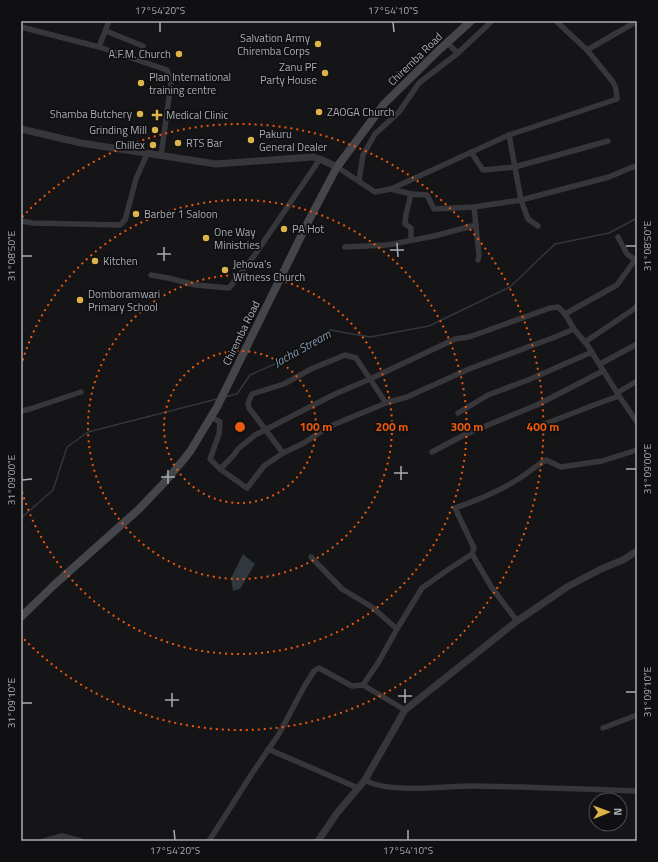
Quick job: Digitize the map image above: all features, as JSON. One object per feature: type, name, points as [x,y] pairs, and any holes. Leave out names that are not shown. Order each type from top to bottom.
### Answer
[{"type":"main road","name":"Chiremba Road","points":[[21,617],[54,585],[138,510],[163,484],[191,450],[217,407],[309,220],[337,167],[384,104],[471,21]]},
{"type":"street","points":[[23,21],[21,27],[99,46],[168,70],[171,83],[161,156]]},
{"type":"street","points":[[99,46],[109,21]]},
{"type":"street","points":[[359,181],[363,155],[375,134],[398,112],[419,84],[458,53],[492,21]]},
{"type":"street","points":[[21,129],[81,143],[216,164],[313,157],[337,167],[375,192],[391,189],[509,135],[617,99],[616,89],[613,82],[587,50],[556,21]]},
{"type":"street","points":[[587,50],[635,24]]},
{"type":"street","points":[[106,31],[143,46]]},
{"type":"street","points":[[447,43],[458,53]]},
{"type":"street","points":[[509,135],[521,200],[528,220],[538,226]]},
{"type":"street","points":[[471,152],[483,170],[515,167],[608,141]]},
{"type":"street","points":[[21,221],[33,223],[120,225],[125,220],[136,179],[147,154]]},
{"type":"street","points":[[151,276],[168,278],[196,285],[229,288],[254,256],[320,159]]},
{"type":"street","points":[[391,189],[410,194],[427,195],[434,209],[474,207],[521,200],[609,177],[637,166]]},
{"type":"street","points":[[410,194],[405,224],[411,228],[411,240]]},
{"type":"street","points":[[474,207],[479,255],[478,260]]},
{"type":"street","points":[[345,247],[386,245],[434,236],[476,225]]},
{"type":"street","points":[[565,314],[617,285],[636,261],[627,254],[618,237]]},
{"type":"street","points":[[585,342],[637,306]]},
{"type":"street","points":[[220,469],[238,449],[255,435],[335,394],[455,339],[469,337],[550,308],[558,307],[565,314],[574,329],[592,352],[618,395],[635,415],[637,422]]},
{"type":"street","points":[[211,417],[220,422],[219,434],[210,459],[220,469],[247,488],[264,466],[283,453],[304,443],[328,427],[386,402],[407,397],[469,369],[574,329]]},
{"type":"street","points":[[600,364],[637,344]]},
{"type":"street","points":[[458,413],[488,395],[528,380],[592,352]]},
{"type":"street","points":[[283,453],[249,408],[248,404],[252,394],[284,384],[311,369],[344,355],[356,358],[386,402]]},
{"type":"street","points":[[432,452],[466,434],[537,405],[604,370]]},
{"type":"street","points":[[542,425],[618,395],[637,381]]},
{"type":"street","points":[[21,411],[81,392]]},
{"type":"street","points":[[363,685],[378,663],[422,588],[472,554],[474,548],[455,508],[488,496],[521,478],[538,464],[546,460],[561,467],[602,461],[637,450]]},
{"type":"street","points":[[318,841],[337,813],[364,780],[405,710],[517,620],[567,587],[601,569],[623,560],[637,551]]},
{"type":"street","points":[[472,554],[492,588],[517,620]]},
{"type":"street","points":[[311,557],[342,589],[372,607],[397,629]]},
{"type":"street","points":[[209,841],[279,734],[314,671],[319,668],[352,686],[363,685],[405,710]]},
{"type":"street","points":[[603,728],[637,715]]},
{"type":"street","points":[[268,749],[358,788]]},
{"type":"street","points":[[364,780],[371,784],[399,788],[471,786],[637,792]]},
{"type":"street","points":[[44,841],[62,836],[81,841]]},
{"type":"shaded area","points":[[243,554],[255,564],[240,589],[233,591],[231,578]]},
{"type":"waterway","name":"Jacha Stream","points":[[224,397],[237,394],[250,375],[279,362],[330,330],[370,337],[429,326],[510,287],[555,244],[609,233],[637,218]]},
{"type":"waterway","name":"Jacha Stream","points":[[21,518],[53,490],[67,447],[88,432],[217,399]]},
{"type":"place","name":"Salvation Army Chiremba Corps","points":[[318,44]]},
{"type":"place","name":"A.F.M. Church","points":[[179,54]]},
{"type":"place","name":"Zanu PF Party House","points":[[325,73]]},
{"type":"place","name":"Plan International training centre","points":[[141,83]]},
{"type":"place","name":"ZAOGA Church","points":[[319,112]]},
{"type":"place","name":"Shamba Butchery","points":[[140,114]]},
{"type":"place","name":"Medical Clinic","points":[[157,115]]},
{"type":"place","name":"Grinding Mill","points":[[155,130]]},
{"type":"place","name":"Pakuru General Dealer","points":[[251,140]]},
{"type":"place","name":"RTS Bar","points":[[178,143]]},
{"type":"place","name":"Chillex","points":[[153,145]]},
{"type":"place","name":"Barber 1 Saloon","points":[[136,214]]},
{"type":"place","name":"PA Hot","points":[[284,229]]},
{"type":"place","name":"One Way Ministries","points":[[206,238]]},
{"type":"place","name":"Kitchen","points":[[95,261]]},
{"type":"place","name":"Jehova's Witness Church","points":[[225,270]]},
{"type":"place","name":"Domboramwari Primary School","points":[[80,300]]}]
